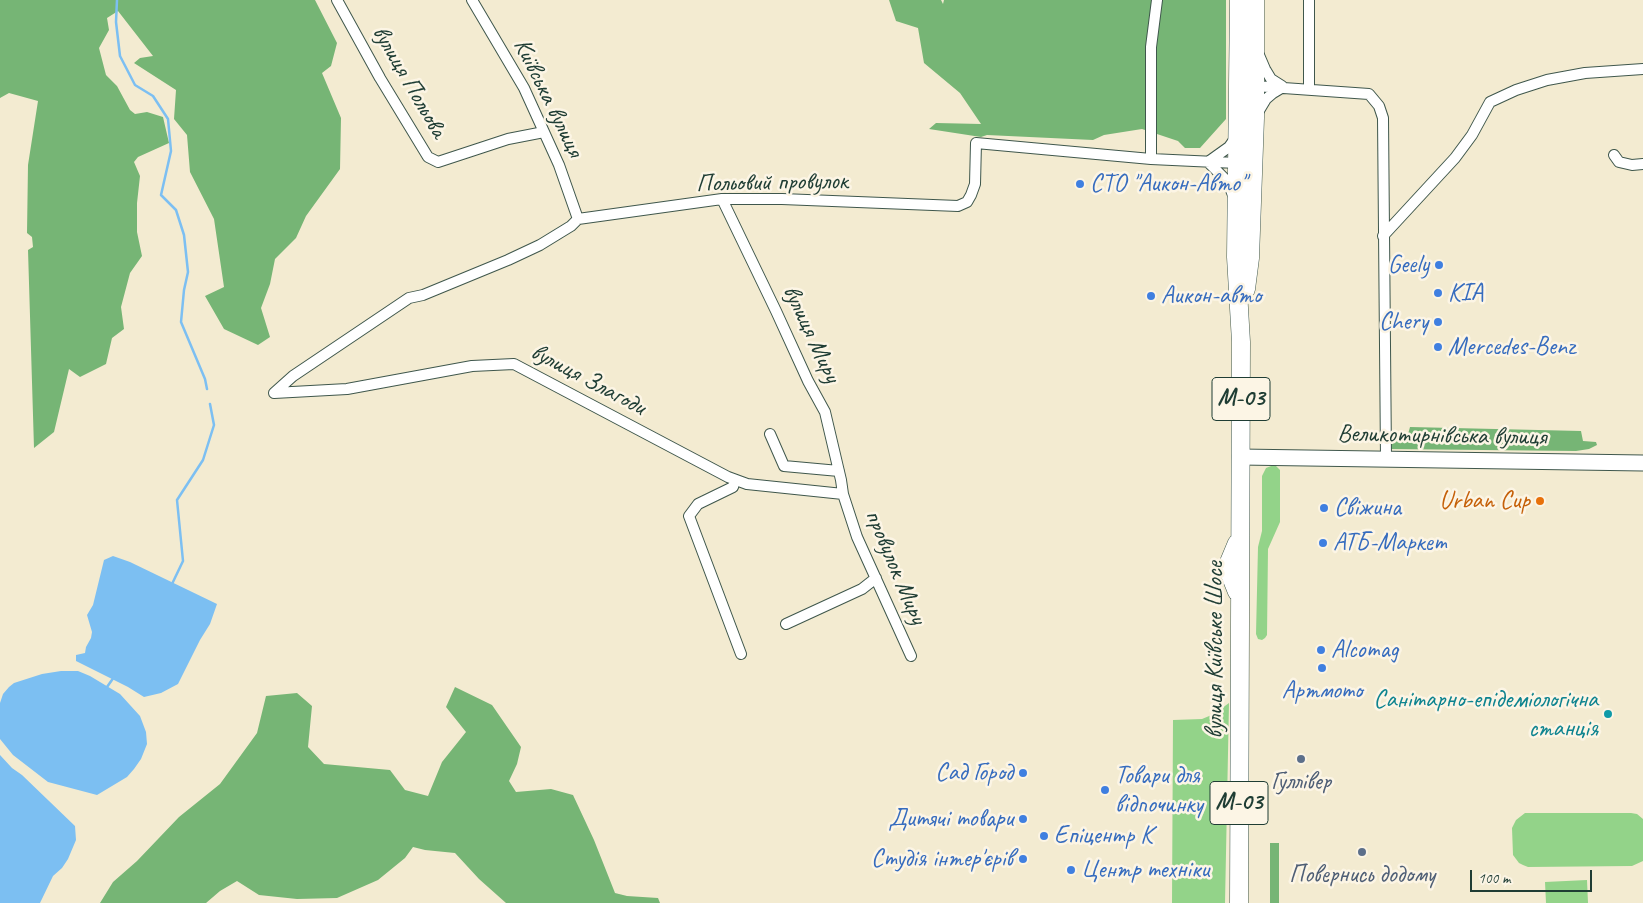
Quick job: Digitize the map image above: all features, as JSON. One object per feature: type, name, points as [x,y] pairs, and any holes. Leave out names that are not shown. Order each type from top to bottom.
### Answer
[{"type":"highway","name":"М-03","points":[[1239,0],[1237,163],[1244,201],[1250,258],[1241,342],[1240,457]]},
{"type":"highway","name":"М-03","points":[[1244,201],[1254,140],[1255,0]]},
{"type":"highway","name":"вулиця Київське Шосе","points":[[1239,903],[1240,608],[1236,588],[1227,567],[1237,541],[1240,525],[1240,457]]},
{"type":"main road","name":"Великотирнівська вулиця","points":[[1240,457],[1643,463]]},
{"type":"street","name":"вулиця Польова","points":[[337,0],[380,78],[428,158],[438,162],[508,139],[544,132]]},
{"type":"street","name":"Київська вулиця","points":[[472,0],[524,88],[559,165],[575,223]]},
{"type":"street","points":[[1151,159],[1151,47],[1156,0]]},
{"type":"street","points":[[1309,0],[1309,88]]},
{"type":"street","points":[[1256,44],[1265,69],[1271,79],[1283,87]]},
{"type":"street","points":[[1239,69],[1247,80],[1255,86],[1309,88],[1370,94],[1383,118],[1386,459]]},
{"type":"street","points":[[1383,236],[1455,158],[1472,135],[1490,102],[1516,90],[1547,80],[1585,73],[1643,69]]},
{"type":"street","points":[[1238,103],[1245,93],[1255,86]]},
{"type":"street","points":[[1255,118],[1266,99],[1283,87]]},
{"type":"street","points":[[1238,131],[1229,147],[1208,162],[1244,201]]},
{"type":"street","points":[[1237,163],[1247,155],[1254,140]]},
{"type":"street","name":"Польовий провулок","points":[[274,393],[293,376],[409,298],[423,295],[508,260],[540,245],[575,223],[722,199],[782,199],[958,206],[967,202],[975,184],[976,143],[1151,159],[1237,163]]},
{"type":"street","points":[[1614,156],[1619,162],[1632,165],[1643,164]]},
{"type":"street","name":"вулиця Миру","points":[[722,199],[825,412],[839,471],[842,494]]},
{"type":"street","name":"вулиця Злагоди","points":[[274,393],[348,389],[472,366],[514,364],[735,480],[747,484],[842,494]]},
{"type":"street","points":[[770,434],[784,466],[839,471]]},
{"type":"street","points":[[735,480],[733,487],[698,504],[689,516],[741,654]]},
{"type":"street","name":"провулок Миру","points":[[842,494],[857,537],[911,656]]},
{"type":"street","points":[[786,624],[862,589],[876,578]]},
{"type":"green space","points":[[0,0],[315,0],[337,43],[331,66],[322,73],[341,118],[340,169],[306,216],[296,238],[275,259],[270,284],[261,308],[270,337],[258,345],[224,329],[205,296],[224,287],[214,219],[190,172],[187,135],[174,119],[176,90],[134,63],[140,58],[153,56],[118,11],[107,18],[109,30],[99,48],[106,75],[117,86],[130,110],[135,114],[147,112],[163,117],[169,143],[138,157],[134,162],[140,176],[137,203],[137,232],[142,256],[130,273],[121,307],[124,329],[112,338],[106,364],[80,377],[69,369],[54,432],[34,448],[28,250],[33,247],[32,237],[27,233],[28,165],[38,101],[9,93],[0,98]]},
{"type":"green space","points":[[889,0],[941,0],[943,4],[944,0],[1226,0],[1226,119],[1200,148],[1185,148],[1178,141],[1142,129],[1104,135],[1093,140],[987,135],[981,137],[929,129],[936,123],[981,124],[960,93],[924,63],[918,28],[896,21]]},
{"type":"green space","points":[[1410,427],[1581,431],[1583,441],[1596,442],[1597,445],[1589,449],[1576,451],[1390,449],[1390,438],[1407,438]]},
{"type":"green space","points":[[1276,466],[1280,470],[1280,522],[1268,549],[1267,635],[1262,640],[1258,639],[1256,634],[1258,547],[1262,531],[1262,476],[1266,468]]},
{"type":"green space","points":[[455,687],[492,705],[521,747],[517,764],[509,781],[516,792],[551,789],[573,795],[594,840],[615,893],[627,896],[658,898],[660,903],[506,903],[479,879],[455,853],[413,847],[405,858],[378,880],[337,898],[297,899],[259,895],[237,881],[220,891],[206,903],[100,903],[113,882],[137,861],[179,817],[220,784],[257,733],[266,696],[297,693],[312,706],[308,747],[324,764],[390,770],[405,790],[428,796],[442,762],[466,732],[446,707]]},
{"type":"green space","points":[[1229,703],[1225,903],[1172,903],[1173,720],[1202,719],[1214,714]]},
{"type":"green space","points":[[1525,813],[1637,814],[1643,819],[1643,861],[1632,866],[1528,867],[1523,865],[1513,855],[1512,828],[1516,820]]},
{"type":"green space","points":[[1270,843],[1279,843],[1279,903],[1270,903]]},
{"type":"green space","points":[[1587,880],[1588,903],[1546,903],[1545,882]]},
{"type":"water","points":[[113,556],[130,562],[217,604],[210,624],[178,684],[161,693],[144,697],[76,661],[76,655],[85,653],[91,638],[92,632],[87,615],[93,605],[104,560]]},
{"type":"water","points":[[78,671],[120,694],[140,716],[146,732],[147,744],[141,759],[134,769],[127,777],[97,795],[48,782],[13,755],[0,739],[0,703],[3,694],[9,687],[14,683],[42,674]]},
{"type":"water","points":[[0,755],[75,826],[76,840],[68,859],[53,876],[40,903],[0,903]]},
{"type":"waterway","points":[[117,0],[116,22],[120,56],[135,85],[153,96],[168,119],[171,151],[161,195],[176,210],[184,235],[188,272],[181,322],[205,379],[207,389]]},
{"type":"waterway","points":[[172,584],[183,561],[177,500],[203,460],[214,425],[210,404]]},
{"type":"waterway","points":[[107,687],[114,677]]},
{"type":"place","name":"СТО \"Аикон-Авто\"","points":[[1080,184]]},
{"type":"place","name":"Geely","points":[[1439,265]]},
{"type":"place","name":"KIA","points":[[1438,293]]},
{"type":"place","name":"Аикон-авто","points":[[1151,296]]},
{"type":"place","name":"Chery","points":[[1438,322]]},
{"type":"place","name":"Mercedes-Benz","points":[[1438,347]]},
{"type":"place","name":"Urban Cup","points":[[1540,501]]},
{"type":"place","name":"Свіжина","points":[[1324,508]]},
{"type":"place","name":"АТБ-Маркет","points":[[1323,543]]},
{"type":"place","name":"Alcomag","points":[[1321,650]]},
{"type":"place","name":"Артмото","points":[[1322,668]]},
{"type":"place","name":"Санітарно-епідеміологічна станція","points":[[1608,714]]},
{"type":"place","name":"Гуллівер","points":[[1301,759]]},
{"type":"place","name":"Сад Город","points":[[1023,773]]},
{"type":"place","name":"Товари для відпочинку","points":[[1105,790]]},
{"type":"place","name":"Дитячі товари","points":[[1023,819]]},
{"type":"place","name":"Епіцентр К","points":[[1044,836]]},
{"type":"place","name":"Повернись додому","points":[[1362,852]]},
{"type":"place","name":"Студія інтер'єрів","points":[[1023,859]]},
{"type":"place","name":"Центр техніки","points":[[1071,870]]}]
